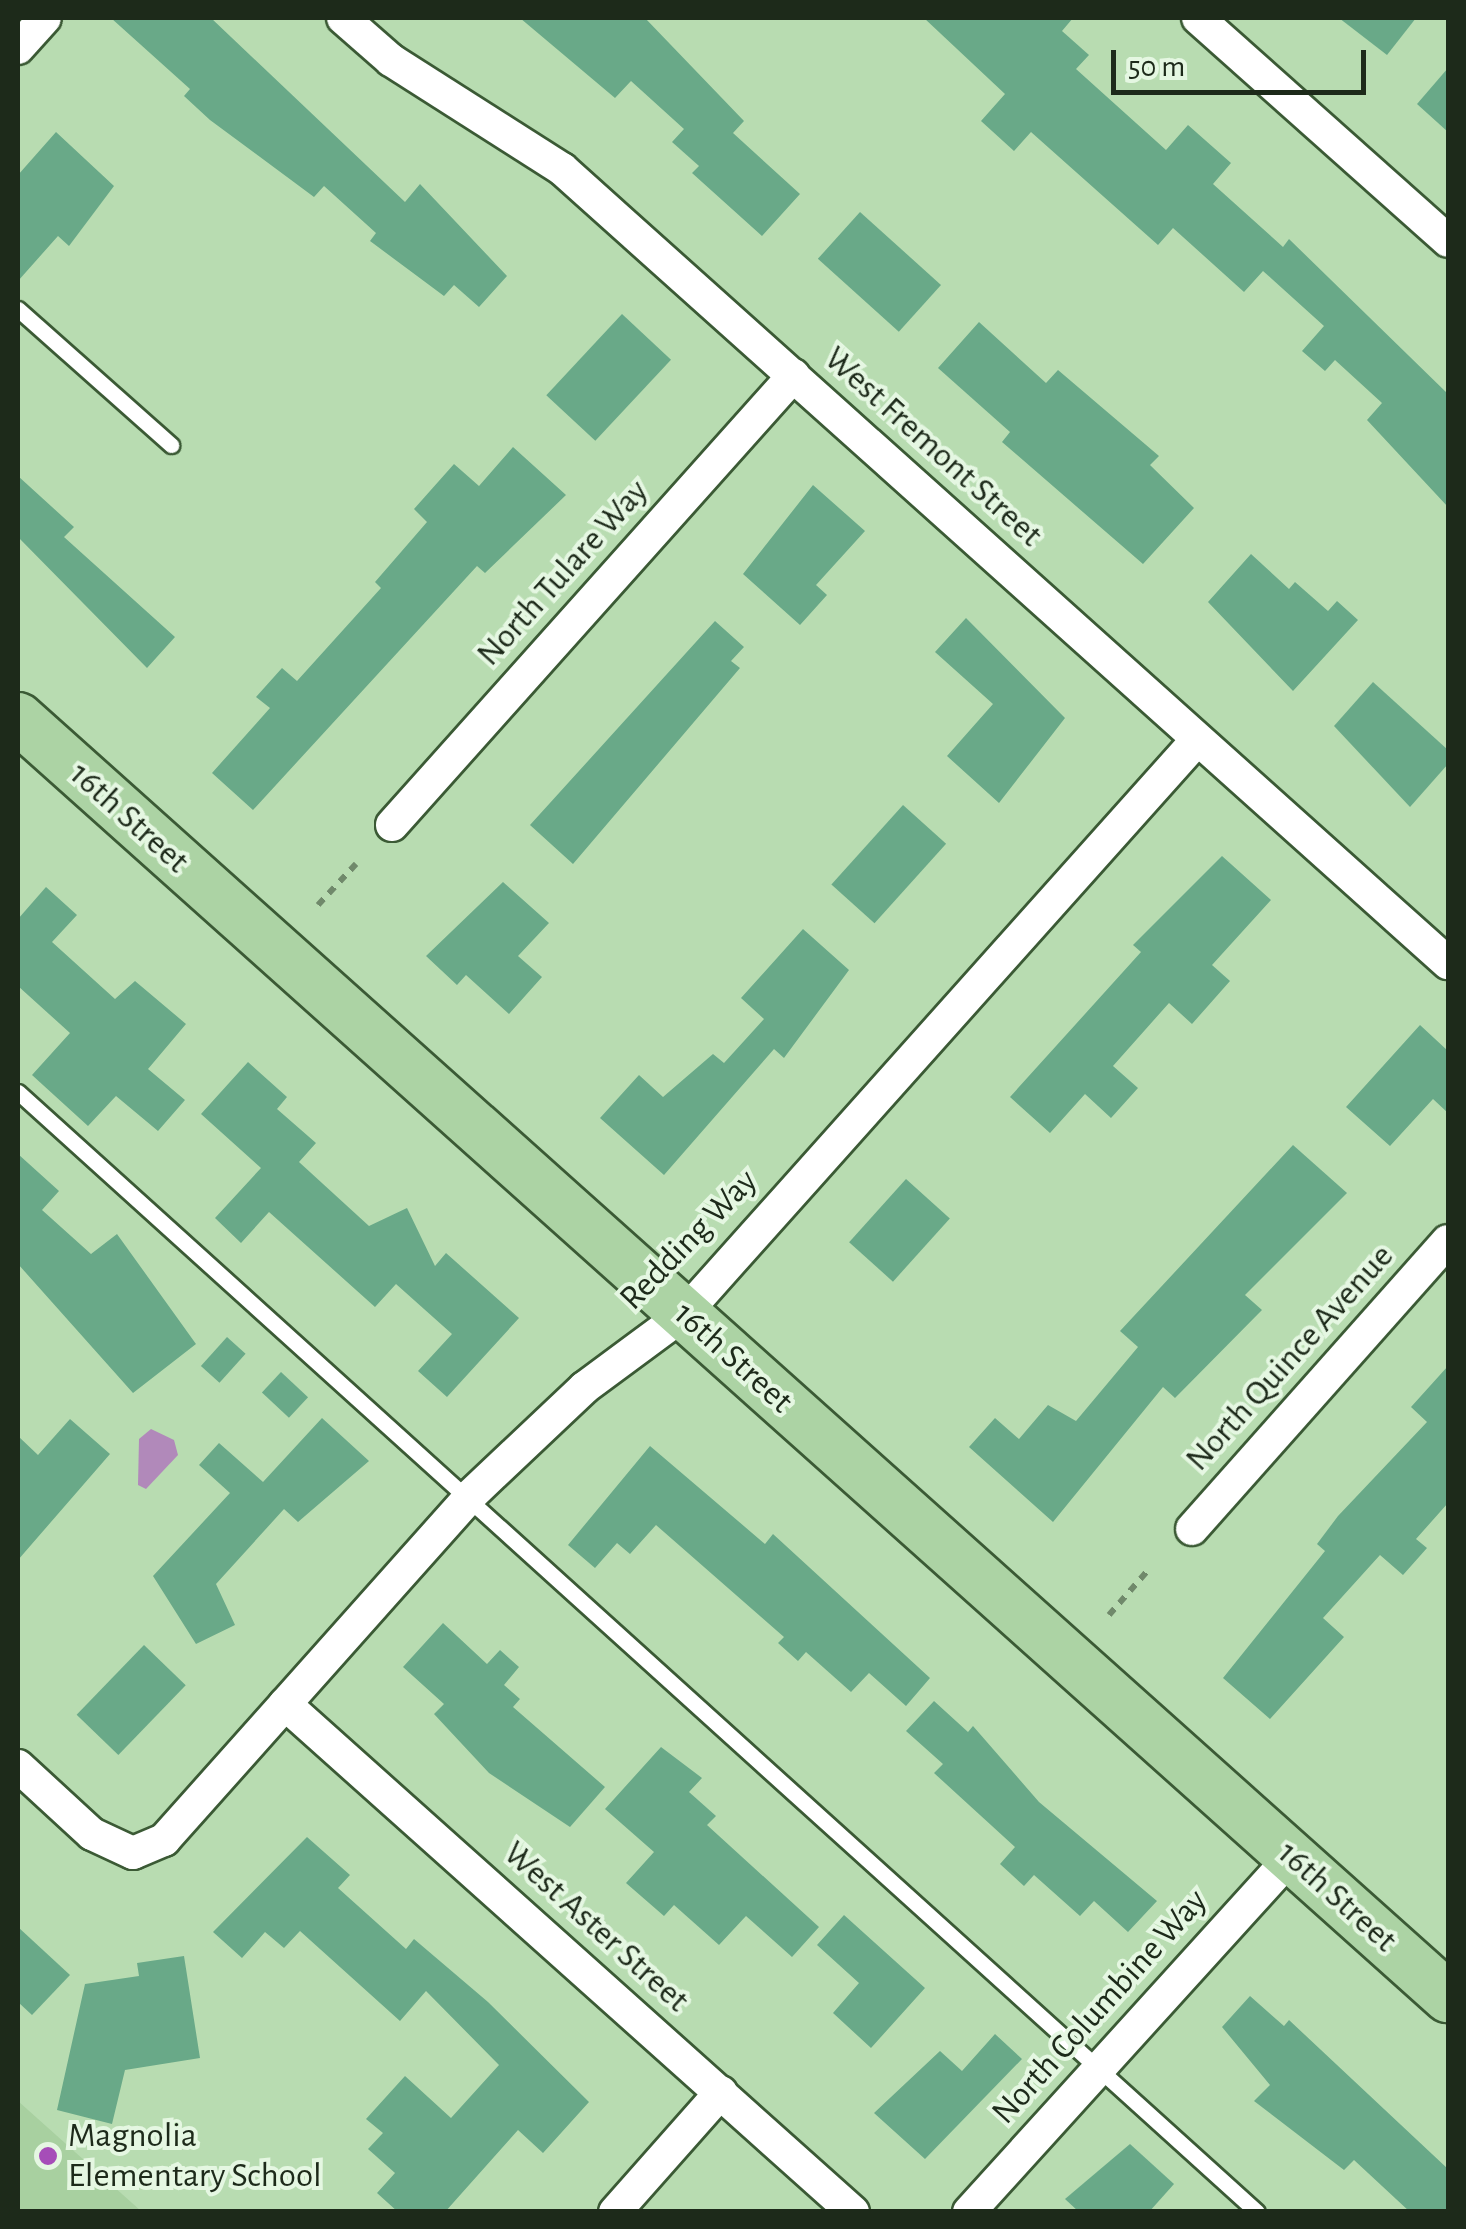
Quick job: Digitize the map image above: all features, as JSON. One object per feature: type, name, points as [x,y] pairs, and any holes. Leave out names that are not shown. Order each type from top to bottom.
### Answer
[{"type":"main road","name":"16th Street","points":[[18,718],[1448,1997]]},
{"type":"street","points":[[18,48],[44,18]]},
{"type":"street","name":"West Fremont Street","points":[[343,18],[391,60],[562,169],[1448,963]]},
{"type":"street","points":[[1198,18],[1448,240]]},
{"type":"street","name":"North Tulare Way","points":[[392,825],[794,374]]},
{"type":"street","name":"Redding Way","points":[[18,1766],[92,1834],[133,1853],[164,1840],[471,1495],[584,1388],[684,1314],[1196,740]]},
{"type":"street","name":"North Quince Avenue","points":[[1192,1529],[1448,1241]]},
{"type":"street","name":"West Aster Street","points":[[285,1704],[852,2212]]},
{"type":"street","name":"North Columbine Way","points":[[969,2212],[1097,2066],[1291,1856]]},
{"type":"street","points":[[616,2212],[721,2092]]},
{"type":"lane","points":[[18,309],[171,446]]},
{"type":"lane","points":[[18,1092],[471,1495],[679,1696],[1257,2212]]},
{"type":"path","points":[[318,905],[356,864]]},
{"type":"path","points":[[1109,1615],[1148,1569]]},
{"type":"shaded area","points":[[151,1429],[174,1440],[178,1455],[146,1489],[138,1485],[139,1439]]},
{"type":"shaded area","name":"Magnolia Elementary School","points":[[18,2101],[141,2211],[18,2211]]},
{"type":"building","points":[[111,18],[211,18],[405,202],[420,184],[507,276],[479,307],[454,285],[444,296],[370,241],[376,233],[324,186],[314,197],[210,120],[184,96],[190,89]]},
{"type":"building","points":[[520,18],[645,18],[744,121],[733,133],[800,194],[762,236],[692,173],[699,166],[672,142],[684,129],[631,81],[615,98]]},
{"type":"building","points":[[924,18],[1073,18],[1062,31],[1089,55],[1076,69],[1166,150],[1188,125],[1231,163],[1213,184],[1283,247],[1289,239],[1448,394],[1448,507],[1367,420],[1382,403],[1335,360],[1325,371],[1302,351],[1324,326],[1263,271],[1244,292],[1173,228],[1158,245],[1031,132],[1014,151],[981,121],[1005,94]]},
{"type":"building","points":[[1339,18],[1416,18],[1387,55]]},
{"type":"building","points":[[1448,68],[1448,132],[1417,104]]},
{"type":"building","points":[[56,132],[114,186],[69,246],[58,236],[18,281],[18,175]]},
{"type":"building","points":[[860,212],[941,285],[899,332],[818,259]]},
{"type":"building","points":[[622,314],[671,360],[595,441],[546,395]]},
{"type":"building","points":[[979,322],[1046,383],[1058,370],[1159,456],[1150,465],[1194,508],[1143,564],[1002,442],[1010,432],[938,368]]},
{"type":"building","points":[[513,447],[566,495],[485,573],[477,566],[253,810],[212,773],[270,708],[256,697],[282,668],[297,681],[381,588],[375,582],[427,522],[414,509],[454,464],[479,486]]},
{"type":"building","points":[[18,476],[74,527],[64,537],[175,637],[147,668],[18,537]]},
{"type":"building","points":[[813,485],[865,531],[816,585],[827,595],[800,625],[743,574]]},
{"type":"building","points":[[1251,554],[1289,589],[1295,582],[1328,611],[1337,601],[1358,620],[1293,691],[1208,602]]},
{"type":"building","points":[[966,618],[1065,718],[999,803],[947,756],[993,704],[935,652]]},
{"type":"building","points":[[715,621],[744,647],[731,661],[740,668],[573,864],[530,825]]},
{"type":"building","points":[[1373,682],[1448,750],[1448,764],[1410,807],[1334,726]]},
{"type":"building","points":[[903,805],[946,844],[875,923],[831,885]]},
{"type":"building","points":[[1222,856],[1271,900],[1212,965],[1230,981],[1192,1024],[1169,1003],[1113,1066],[1138,1088],[1111,1118],[1085,1094],[1050,1133],[1010,1097],[1141,952],[1133,945]]},
{"type":"building","points":[[503,882],[549,923],[518,956],[542,977],[509,1014],[466,975],[457,985],[426,956]]},
{"type":"building","points":[[46,887],[77,915],[52,942],[115,999],[135,981],[186,1024],[148,1069],[185,1100],[158,1131],[116,1096],[88,1126],[32,1075],[70,1033],[18,986],[18,919]]},
{"type":"building","points":[[803,929],[849,970],[784,1058],[774,1049],[664,1175],[600,1118],[639,1075],[663,1097],[713,1054],[724,1063],[764,1019],[741,998]]},
{"type":"building","points":[[1420,1025],[1448,1051],[1448,1113],[1433,1099],[1390,1146],[1346,1107]]},
{"type":"building","points":[[248,1062],[287,1097],[277,1109],[316,1143],[299,1162],[369,1226],[407,1208],[435,1266],[446,1253],[519,1318],[447,1397],[418,1371],[452,1334],[396,1284],[375,1307],[269,1212],[241,1243],[215,1218],[261,1168],[201,1114]]},
{"type":"building","points":[[1293,1145],[1347,1193],[1245,1295],[1262,1310],[1175,1398],[1163,1387],[1053,1522],[969,1447],[995,1418],[1019,1439],[1048,1405],[1076,1421],[1138,1347],[1120,1331]]},
{"type":"building","points":[[18,1154],[59,1191],[42,1210],[91,1254],[117,1234],[196,1344],[133,1393],[18,1264]]},
{"type":"building","points":[[906,1179],[950,1218],[893,1282],[849,1242]]},
{"type":"building","points":[[227,1337],[246,1354],[219,1383],[201,1366]]},
{"type":"building","points":[[1448,1366],[1448,1503],[1416,1539],[1427,1548],[1403,1575],[1380,1555],[1323,1618],[1344,1637],[1270,1719],[1223,1678],[1325,1551],[1317,1544],[1338,1516],[1427,1422],[1411,1407]]},
{"type":"building","points":[[281,1372],[308,1397],[289,1418],[262,1392]]},
{"type":"building","points":[[322,1418],[369,1461],[298,1522],[284,1509],[216,1584],[235,1625],[196,1644],[153,1576],[230,1493],[199,1465],[219,1443],[263,1482]]},
{"type":"building","points":[[70,1419],[110,1454],[18,1560],[18,1436],[38,1455]]},
{"type":"building","points":[[650,1446],[765,1544],[773,1534],[930,1678],[906,1706],[869,1673],[851,1692],[806,1652],[798,1661],[778,1643],[784,1637],[656,1525],[630,1554],[617,1543],[595,1568],[568,1545]]},
{"type":"building","points":[[443,1623],[487,1664],[500,1650],[519,1667],[504,1685],[520,1699],[513,1707],[605,1787],[570,1827],[489,1773],[434,1714],[444,1704],[403,1667]]},
{"type":"building","points":[[144,1645],[186,1685],[118,1755],[77,1715]]},
{"type":"building","points":[[934,1701],[968,1732],[973,1726],[1039,1802],[1157,1901],[1128,1932],[1094,1901],[1080,1916],[1034,1875],[1024,1886],[1000,1864],[1015,1847],[934,1773],[943,1764],[906,1731]]},
{"type":"building","points":[[661,1747],[702,1778],[689,1792],[716,1816],[707,1825],[819,1927],[792,1957],[746,1916],[719,1945],[674,1905],[664,1916],[626,1883],[654,1852],[605,1809]]},
{"type":"building","points":[[307,1837],[350,1875],[338,1888],[406,1949],[414,1939],[488,2002],[589,2102],[543,2153],[518,2130],[445,2212],[398,2212],[377,2193],[395,2173],[368,2149],[383,2133],[366,2119],[405,2076],[451,2118],[499,2065],[426,1991],[400,2021],[300,1931],[284,1948],[265,1932],[242,1958],[213,1932]]},
{"type":"building","points":[[844,1915],[925,1988],[871,2048],[833,2013],[859,1983],[817,1945]]},
{"type":"building","points":[[18,1927],[70,1975],[32,2015],[18,2002]]},
{"type":"building","points":[[184,1956],[200,2058],[125,2070],[112,2124],[57,2110],[85,1984],[139,1976],[137,1963]]},
{"type":"building","points":[[1250,1996],[1284,2026],[1289,2020],[1448,2169],[1448,2212],[1410,2212],[1354,2160],[1344,2170],[1254,2101],[1270,2085],[1222,2027]]},
{"type":"building","points":[[995,2034],[1022,2059],[925,2159],[874,2113],[940,2051],[962,2071]]},
{"type":"building","points":[[1130,2144],[1174,2184],[1149,2212],[1079,2212],[1065,2199]]},
{"type":"place","name":"Magnolia Elementary School","points":[[48,2156]]}]
